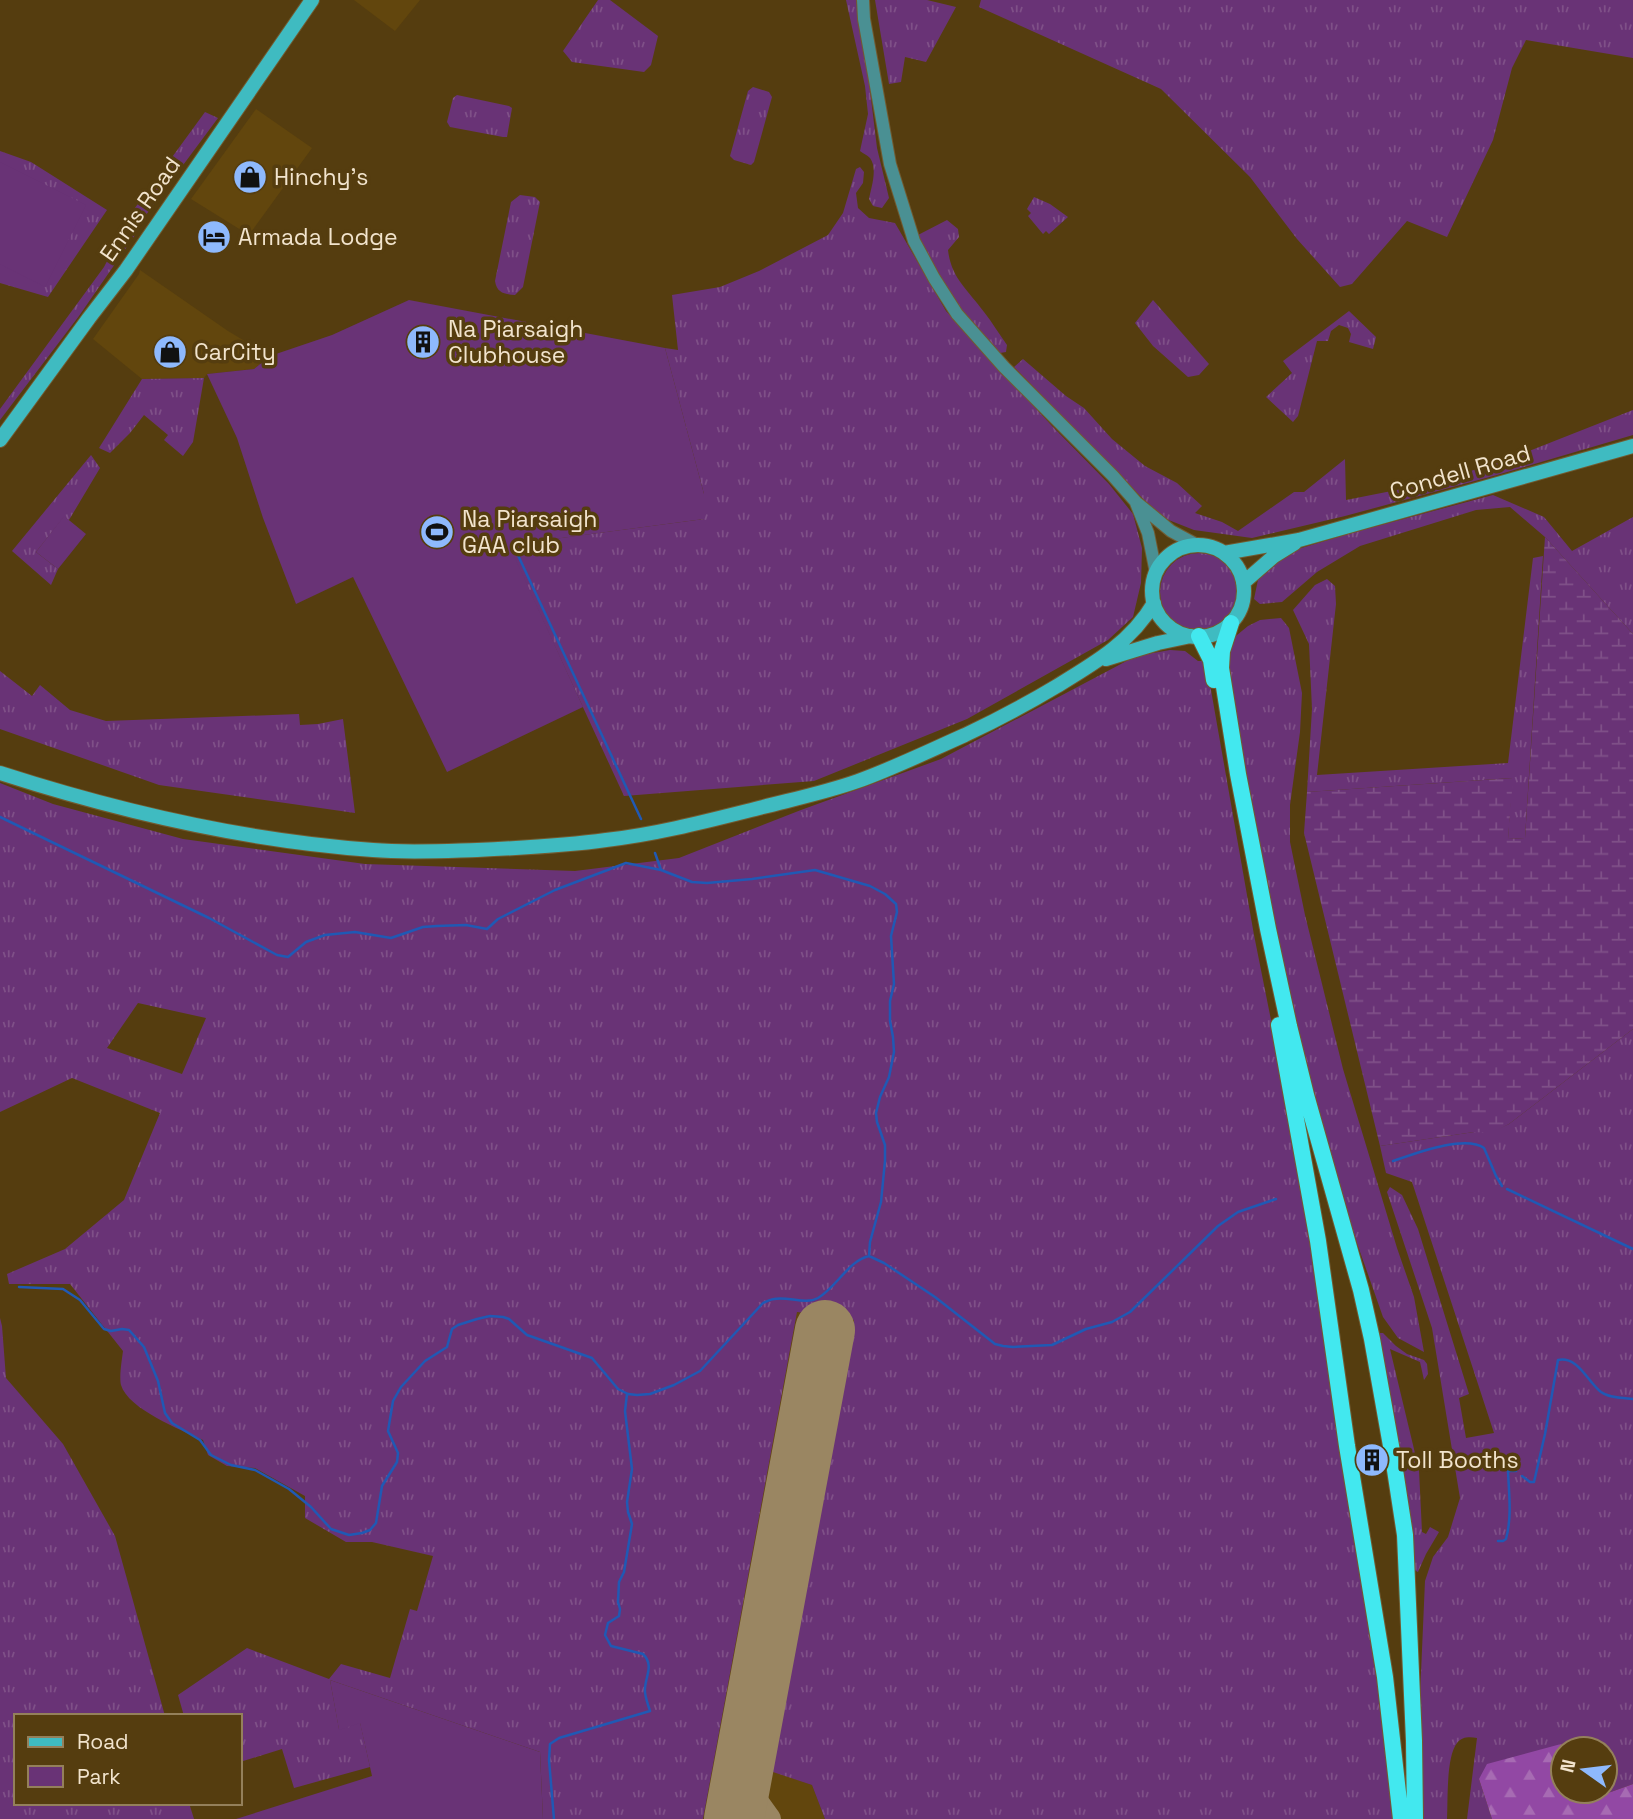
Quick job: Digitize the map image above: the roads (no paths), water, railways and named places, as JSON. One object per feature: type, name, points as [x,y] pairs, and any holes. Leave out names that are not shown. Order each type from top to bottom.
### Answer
[{"type":"highway","points":[[1231,623],[1222,651],[1221,668],[1258,877],[1306,1095],[1361,1290],[1393,1457],[1405,1535],[1415,1819]]},
{"type":"highway","points":[[1196,636],[1211,660],[1318,1241],[1347,1446],[1385,1676],[1401,1819]]},
{"type":"main road","name":"Ennis Road","points":[[0,440],[126,270],[312,0]]},
{"type":"main road","name":"Condell Road","points":[[1300,540],[1633,446]]},
{"type":"main road","points":[[1224,552],[1300,540]]},
{"type":"main road","points":[[1243,583],[1274,556],[1300,540]]},
{"type":"main road","points":[[1097,662],[1158,643],[1210,635],[1231,623],[1244,600],[1240,571],[1224,552],[1197,545],[1187,546],[1169,556],[1156,573],[1153,593],[1158,613],[1173,629],[1196,636]]},
{"type":"main road","points":[[0,773],[134,812],[210,829],[291,842],[375,851],[415,851],[531,847],[607,840],[718,818],[859,781],[1002,718],[1097,662],[1143,622],[1154,603]]},
{"type":"street","points":[[863,0],[890,164],[914,241],[934,278],[957,314],[1004,367],[1136,502],[1171,531],[1197,545]]},
{"type":"street","points":[[1136,502],[1149,533],[1156,573]]},
{"type":"waterway","points":[[516,551],[641,819]]},
{"type":"waterway","points":[[0,817],[209,918],[277,955],[288,957],[306,942],[325,935],[355,932],[391,938],[423,927],[466,925],[487,929],[498,919],[555,890],[626,863],[661,870],[692,882],[752,879],[815,870],[870,886],[896,904],[897,912],[891,936],[894,984],[890,1001],[890,1021],[894,1052],[889,1077],[876,1113],[885,1145],[885,1161],[881,1202],[869,1256]]},
{"type":"waterway","points":[[655,853],[661,870]]},
{"type":"waterway","points":[[1393,1161],[1452,1144],[1475,1144],[1484,1148],[1502,1186]]},
{"type":"waterway","points":[[1507,1189],[1633,1249]]},
{"type":"waterway","points":[[869,1256],[935,1297],[995,1344],[1013,1347],[1052,1345],[1086,1329],[1112,1322],[1130,1312],[1218,1226],[1238,1212],[1276,1199]]},
{"type":"waterway","points":[[19,1287],[63,1289],[80,1300],[104,1329],[129,1330],[144,1347],[158,1381],[165,1413],[172,1423],[200,1440],[211,1455],[231,1465],[255,1470],[289,1489],[311,1507],[331,1529],[349,1535],[370,1530],[376,1523],[382,1486],[397,1462],[398,1453],[388,1431],[393,1401],[401,1387],[425,1361],[447,1347],[452,1329],[458,1325],[490,1316],[509,1319],[527,1335],[592,1358],[618,1389],[628,1394],[650,1394],[700,1371],[763,1303],[779,1298],[808,1301],[818,1298],[855,1263],[869,1256]]},
{"type":"waterway","points":[[1522,1476],[1534,1482],[1558,1360],[1577,1365],[1604,1394],[1633,1399]]},
{"type":"waterway","points":[[554,1819],[550,1744],[559,1738],[650,1711],[645,1691],[649,1666],[646,1658],[643,1654],[611,1646],[605,1635],[608,1623],[619,1616],[619,1582],[624,1572],[632,1524],[627,1502],[632,1469],[625,1411],[627,1394]]},
{"type":"waterway","points":[[1498,1541],[1506,1539],[1508,1531],[1508,1471],[1516,1471]]},
{"type":"place","name":"Hinchy's","points":[[250,177]]},
{"type":"place","name":"Armada Lodge","points":[[214,237]]},
{"type":"place","name":"Na Piarsaigh Clubhouse","points":[[423,342]]},
{"type":"place","name":"CarCity","points":[[170,352]]},
{"type":"place","name":"Na Piarsaigh GAA club","points":[[437,532]]},
{"type":"place","name":"Toll Booths","points":[[1372,1460]]}]
